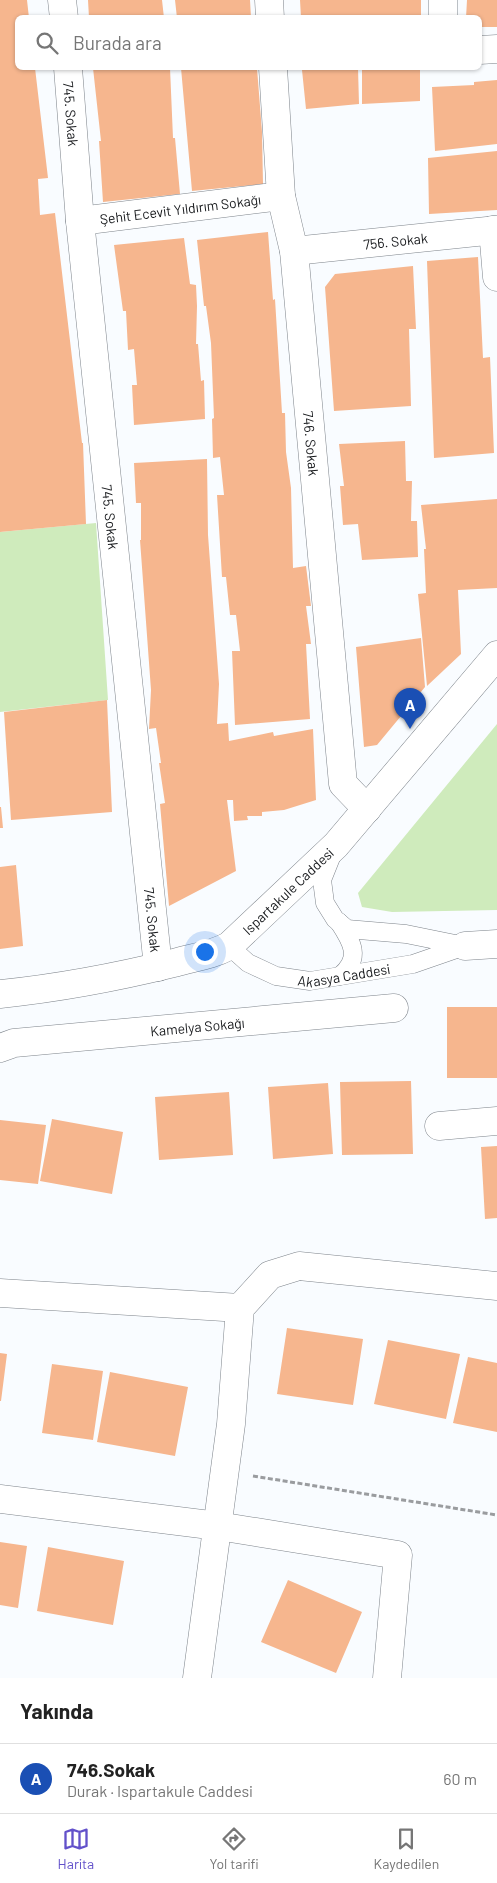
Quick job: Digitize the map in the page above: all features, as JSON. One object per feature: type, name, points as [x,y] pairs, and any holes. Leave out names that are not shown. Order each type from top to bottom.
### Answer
[{"type":"street","points":[[62,0],[64,15]]},
{"type":"street","points":[[269,0],[270,15]]},
{"type":"street","points":[[443,0],[443,15]]},
{"type":"street","points":[[482,50],[497,49]]},
{"type":"street","name":"745. Sokak","points":[[68,70],[80,221],[158,967]]},
{"type":"street","name":"746. Sokak","points":[[273,70],[281,196],[294,251],[343,784],[367,809]]},
{"type":"street","name":"Şehit Ecevit Yıldırım Sokağı","points":[[80,221],[281,196]]},
{"type":"street","points":[[495,230],[497,277]]},
{"type":"street","name":"756. Sokak","points":[[294,251],[495,230]]},
{"type":"street","name":"Ispartakule Caddesi","points":[[0,994],[42,990],[158,967],[213,954],[229,946],[336,845],[497,655]]},
{"type":"street","name":"Akasya Caddesi","points":[[465,946],[497,944]]},
{"type":"street","name":"Kamelya Sokağı","points":[[0,1048],[14,1043],[394,1008]]},
{"type":"street","points":[[439,1126],[497,1121]]},
{"type":"street","points":[[197,1678],[231,1424],[240,1308],[270,1275],[299,1266],[497,1286]]},
{"type":"street","points":[[0,1293],[240,1308]]},
{"type":"street","points":[[0,1499],[218,1526],[398,1555],[387,1678]]},
{"type":"lane","points":[[336,845],[322,880],[325,903],[352,944],[353,958],[347,970],[340,976]]},
{"type":"lane","name":"Akasya Caddesi","points":[[339,922],[347,929],[406,934],[465,946]]},
{"type":"lane","name":"Akasya Caddesi","points":[[229,946],[248,963],[276,976],[310,981],[413,964],[465,946]]},
{"type":"path","points":[[225,1471],[497,1516]]},
{"type":"green space","points":[[96,523],[108,700],[0,712],[0,532]]},
{"type":"green space","points":[[497,724],[497,910],[392,912],[362,907],[358,893]]},
{"type":"building","points":[[0,0],[27,0],[29,15],[15,15],[15,70],[35,70],[48,178],[38,179],[40,215],[55,213],[83,443],[86,524],[0,532]]},
{"type":"building","points":[[88,0],[162,0],[164,15],[89,15]]},
{"type":"building","points":[[175,0],[250,0],[251,15],[177,15]]},
{"type":"building","points":[[300,0],[421,0],[421,15],[301,15]]},
{"type":"building","points":[[467,0],[497,0],[497,27],[482,27],[482,15],[466,15]]},
{"type":"building","points":[[93,70],[170,70],[173,138],[175,138],[180,194],[103,202],[99,141],[101,141]]},
{"type":"building","points":[[181,70],[257,70],[262,132],[263,184],[192,191]]},
{"type":"building","points":[[302,70],[358,70],[359,104],[306,109]]},
{"type":"building","points":[[362,70],[420,70],[420,101],[362,104]]},
{"type":"building","points":[[497,80],[497,144],[435,151],[432,87],[474,85],[474,82]]},
{"type":"building","points":[[497,151],[497,210],[429,214],[428,158]]},
{"type":"building","points":[[268,232],[273,300],[275,299],[282,413],[285,413],[286,452],[291,488],[293,568],[306,566],[311,606],[306,606],[311,644],[306,644],[310,719],[235,725],[232,651],[240,651],[236,615],[230,615],[226,577],[222,577],[217,495],[224,495],[220,457],[213,458],[212,419],[214,418],[211,343],[206,306],[204,306],[197,240]]},
{"type":"building","points":[[184,238],[190,284],[196,285],[196,344],[198,344],[201,381],[204,380],[205,419],[134,425],[132,385],[137,385],[134,349],[128,350],[126,311],[123,311],[114,245]]},
{"type":"building","points":[[478,257],[483,358],[490,357],[494,453],[434,458],[427,261]]},
{"type":"building","points":[[413,266],[416,329],[409,329],[411,406],[334,411],[325,287],[335,274]]},
{"type":"building","points":[[405,441],[406,481],[412,481],[411,521],[417,521],[418,557],[362,560],[358,524],[343,525],[340,486],[344,486],[339,444]]},
{"type":"building","points":[[207,459],[208,535],[219,684],[217,724],[228,723],[229,741],[273,732],[274,736],[313,729],[316,800],[284,810],[262,812],[262,816],[247,816],[248,820],[234,821],[233,800],[227,800],[236,871],[169,906],[160,804],[165,803],[159,763],[161,763],[156,728],[149,729],[151,690],[140,540],[141,503],[136,503],[134,463]]},
{"type":"building","points":[[497,499],[497,588],[458,590],[461,654],[427,686],[418,594],[426,593],[424,549],[426,549],[421,505]]},
{"type":"building","points":[[421,638],[425,687],[377,745],[364,747],[356,647]]},
{"type":"building","points":[[107,700],[112,812],[11,820],[4,712]]},
{"type":"building","points":[[1,807],[3,828],[0,828]]},
{"type":"building","points":[[16,865],[23,946],[0,949],[0,867]]},
{"type":"building","points":[[447,1007],[497,1007],[497,1078],[447,1078]]},
{"type":"building","points":[[411,1081],[413,1154],[342,1155],[340,1082]]},
{"type":"building","points":[[328,1083],[333,1154],[273,1159],[268,1087]]},
{"type":"building","points":[[229,1092],[233,1155],[159,1160],[155,1097]]},
{"type":"building","points":[[52,1119],[123,1132],[112,1194],[40,1181]]},
{"type":"building","points":[[0,1120],[46,1125],[38,1184],[0,1180]]},
{"type":"building","points":[[497,1146],[497,1218],[485,1219],[481,1147]]},
{"type":"building","points":[[287,1328],[363,1339],[353,1405],[277,1394]]},
{"type":"building","points":[[388,1340],[460,1354],[446,1419],[374,1404]]},
{"type":"building","points":[[0,1353],[7,1354],[1,1401],[0,1401]]},
{"type":"building","points":[[468,1357],[497,1363],[497,1432],[453,1423]]},
{"type":"building","points":[[52,1364],[103,1371],[93,1440],[42,1433]]},
{"type":"building","points":[[110,1372],[188,1387],[175,1456],[97,1442]]},
{"type":"building","points":[[0,1542],[27,1546],[18,1608],[0,1605]]},
{"type":"building","points":[[48,1547],[124,1561],[113,1625],[37,1611]]},
{"type":"building","points":[[288,1580],[362,1612],[336,1673],[261,1642]]},
{"type":"place","name":"746.Sokak","points":[[410,729]]}]
